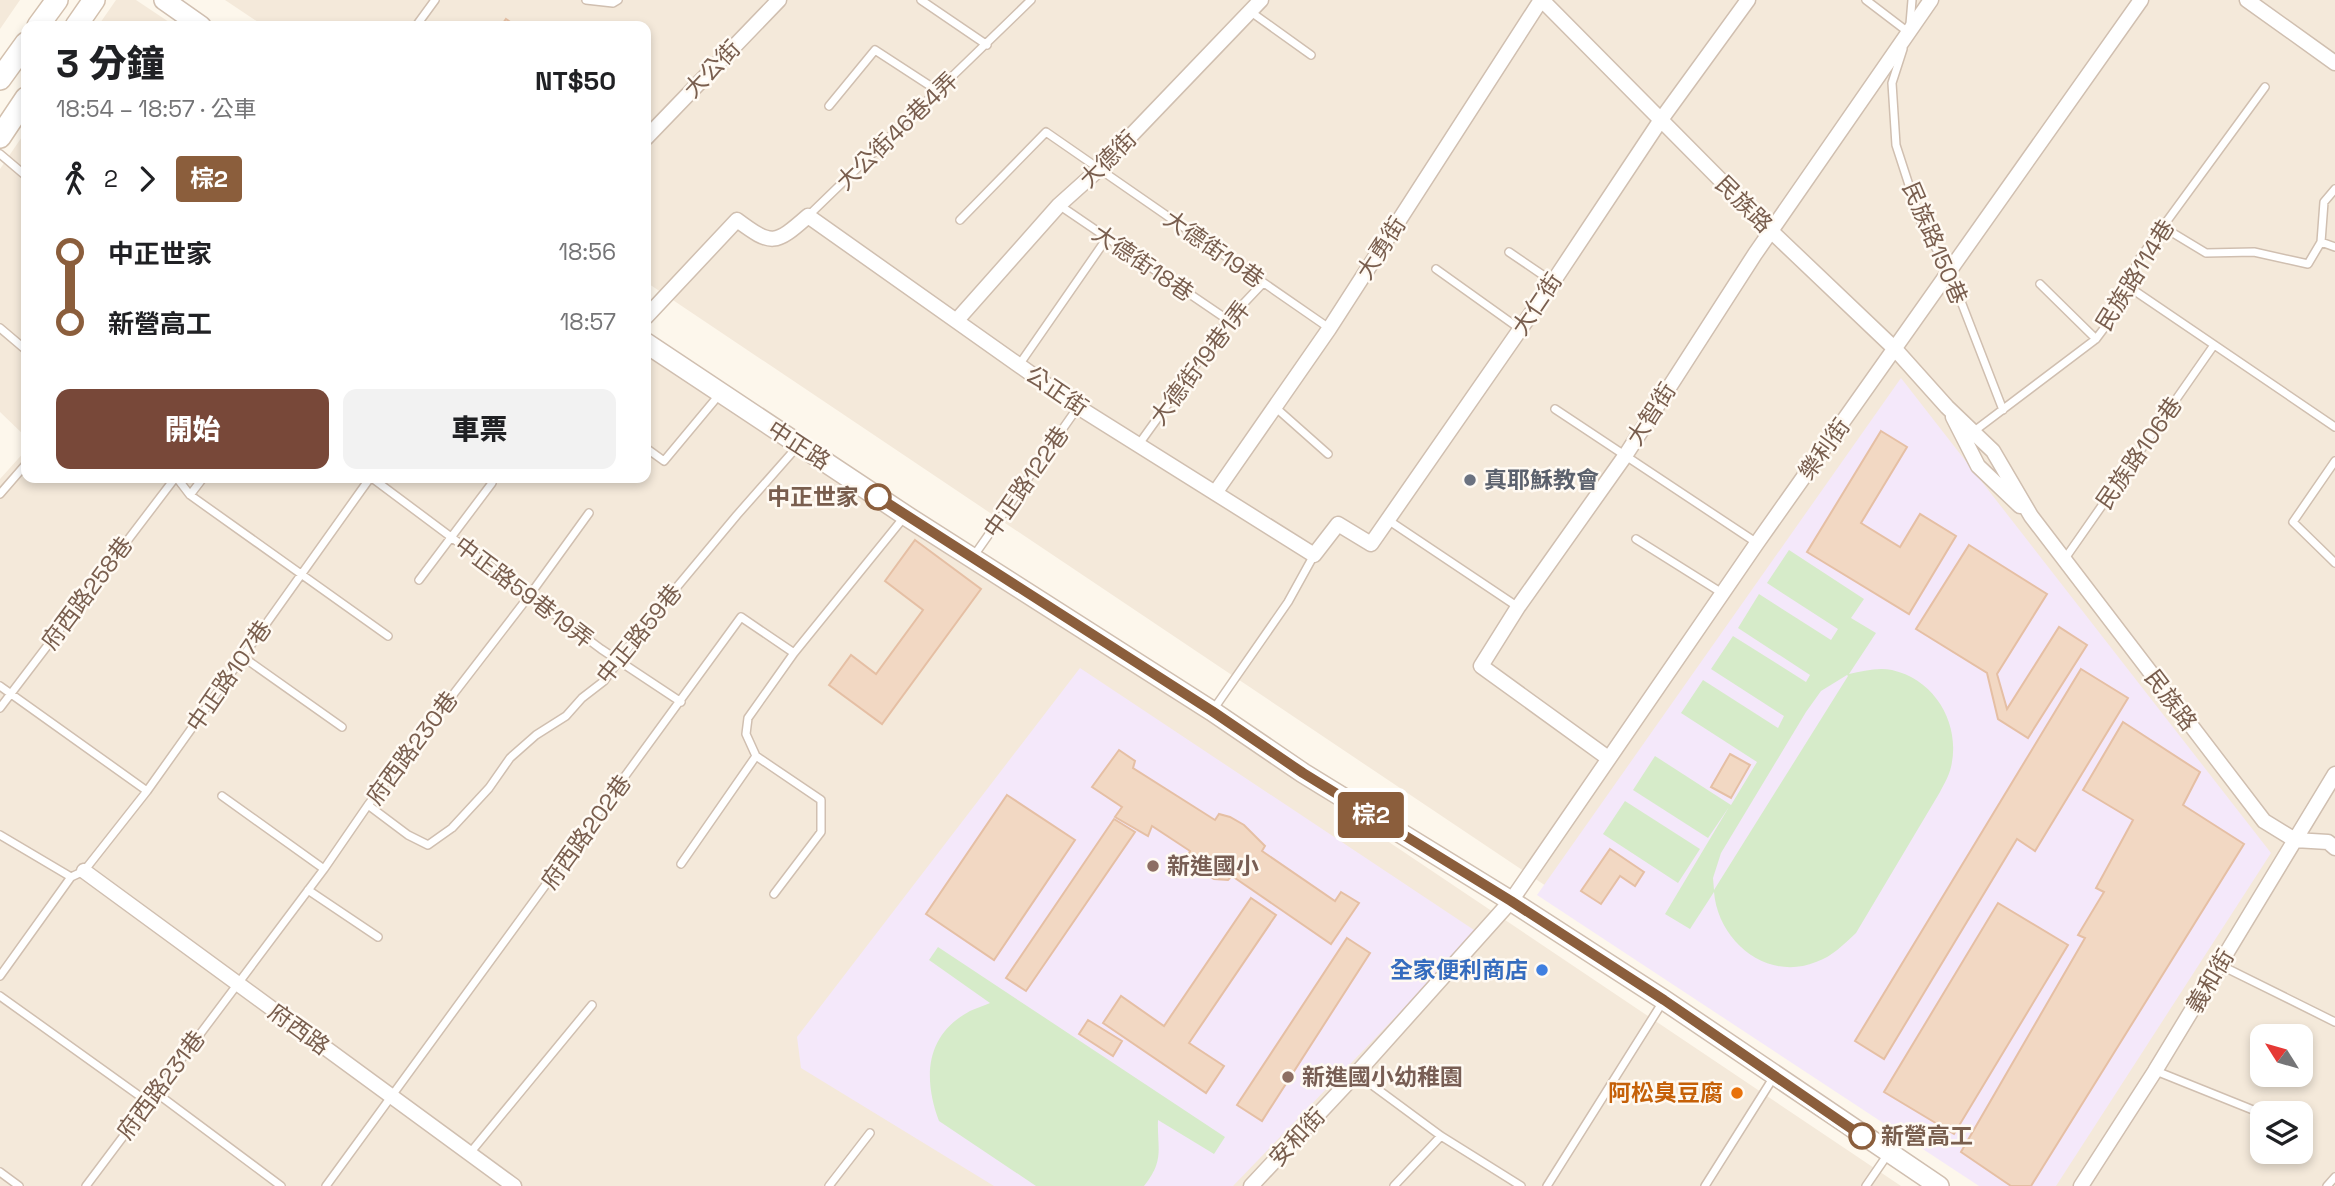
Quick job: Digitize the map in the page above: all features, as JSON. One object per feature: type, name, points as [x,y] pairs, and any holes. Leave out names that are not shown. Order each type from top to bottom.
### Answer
[{"type":"main road","points":[[42,21],[57,0]]},
{"type":"main road","points":[[79,21],[94,0]]},
{"type":"main road","points":[[0,79],[21,50]]},
{"type":"main road","points":[[0,136],[21,105]]},
{"type":"street","points":[[164,0],[194,21]]},
{"type":"street","name":"大公街","points":[[651,133],[779,0]]},
{"type":"street","name":"大德街","points":[[957,320],[1059,205],[1098,170],[1261,0]]},
{"type":"street","name":"民族路","points":[[1542,0],[1660,121],[1895,349],[1947,407],[1993,450],[2031,516],[2264,821],[2295,840],[2328,842],[2335,848]]},
{"type":"street","name":"大勇街","points":[[1215,493],[1329,329],[1542,0]]},
{"type":"street","name":"大仁街","points":[[1314,555],[1338,524],[1371,544],[1553,282],[1660,121],[1748,0]]},
{"type":"street","name":"民族路150巷","points":[[1909,32],[1931,0]]},
{"type":"street","name":"樂利街","points":[[1511,901],[1757,542],[2141,0]]},
{"type":"street","points":[[2247,0],[2335,63]]},
{"type":"street","name":"大智街","points":[[1608,758],[1480,666],[1518,607],[1625,456],[1771,231],[1909,32]]},
{"type":"street","points":[[651,312],[737,220],[762,239],[786,236],[808,216]]},
{"type":"street","name":"公正街","points":[[808,216],[1078,407],[1314,555]]},
{"type":"street","name":"中正路","points":[[651,346],[1303,773],[1511,901],[1664,1000],[1939,1186]]},
{"type":"street","name":"民族路","points":[[1947,407],[1978,467],[2031,516]]},
{"type":"street","name":"義和街","points":[[2081,1186],[2220,965],[2335,774]]},
{"type":"street","name":"府西路","points":[[78,874],[237,983],[514,1186]]},
{"type":"street","name":"安和街","points":[[1251,1186],[1511,901]]},
{"type":"lane","points":[[420,21],[435,0]]},
{"type":"lane","points":[[586,0],[612,3],[618,0]]},
{"type":"lane","points":[[921,0],[987,45]]},
{"type":"lane","name":"大公街46巷4弄","points":[[808,216],[1031,0]]},
{"type":"lane","points":[[1866,0],[1909,32]]},
{"type":"lane","name":"民族路150巷","points":[[1912,0],[1909,32],[1892,83],[1896,145],[1921,222],[1950,272],[2003,410]]},
{"type":"lane","points":[[1251,12],[1311,55]]},
{"type":"lane","points":[[829,106],[875,50],[938,91]]},
{"type":"lane","name":"民族路114巷","points":[[1973,432],[2096,339],[2123,303],[2137,262],[2265,88]]},
{"type":"lane","name":"大德街19巷","points":[[960,220],[1046,132],[1329,329]]},
{"type":"lane","points":[[0,154],[21,172]]},
{"type":"lane","points":[[2163,227],[2206,253],[2254,252],[2308,264],[2321,243],[2324,202],[2335,189]]},
{"type":"lane","name":"大德街18巷","points":[[1059,205],[1228,320]]},
{"type":"lane","points":[[1020,365],[1107,238]]},
{"type":"lane","points":[[2321,243],[2335,247]]},
{"type":"lane","points":[[1509,252],[1553,282]]},
{"type":"lane","points":[[1436,269],[1520,329]]},
{"type":"lane","name":"大德街19巷1弄","points":[[1139,444],[1228,320],[1263,283]]},
{"type":"lane","points":[[2040,284],[2096,339]]},
{"type":"lane","points":[[2129,287],[2335,427]]},
{"type":"lane","points":[[0,328],[21,346]]},
{"type":"lane","name":"民族路106巷","points":[[2064,560],[2214,345]]},
{"type":"lane","points":[[651,452],[664,461],[720,393]]},
{"type":"lane","name":"中正路122巷","points":[[973,557],[1078,407]]},
{"type":"lane","points":[[1275,407],[1328,454]]},
{"type":"lane","points":[[1555,409],[1757,542]]},
{"type":"lane","name":"中正路59巷","points":[[368,805],[408,835],[428,845],[452,828],[489,788],[510,758],[536,735],[566,716],[582,698],[604,681],[646,624],[737,514],[799,445]]},
{"type":"lane","points":[[2335,461],[2293,522],[2335,563]]},
{"type":"lane","points":[[0,494],[21,470]]},
{"type":"lane","name":"府西路258巷","points":[[0,708],[172,483]]},
{"type":"lane","points":[[180,483],[190,495],[388,636]]},
{"type":"lane","points":[[190,495],[199,483]]},
{"type":"lane","name":"中正路107巷","points":[[0,976],[147,790],[367,483]]},
{"type":"lane","name":"中正路59巷19弄","points":[[378,483],[529,596],[681,702]]},
{"type":"lane","points":[[419,580],[492,483]]},
{"type":"lane","name":"府西路230巷","points":[[237,983],[589,513]]},
{"type":"lane","points":[[774,894],[821,832],[821,800],[756,756],[746,734],[748,718],[794,653],[905,515]]},
{"type":"lane","points":[[1388,520],[1518,607]]},
{"type":"lane","points":[[1636,539],[1722,593]]},
{"type":"lane","points":[[1212,711],[1288,602],[1314,555]]},
{"type":"lane","name":"府西路202巷","points":[[326,1186],[741,617],[794,653]]},
{"type":"lane","points":[[243,657],[342,727]]},
{"type":"lane","points":[[0,686],[147,790]]},
{"type":"lane","points":[[681,864],[756,756]]},
{"type":"lane","points":[[222,796],[324,869]]},
{"type":"lane","points":[[2,839],[78,874]]},
{"type":"lane","points":[[308,890],[378,937]]},
{"type":"lane","points":[[2220,965],[2335,1022]]},
{"type":"lane","name":"府西路231巷","points":[[86,1186],[237,983]]},
{"type":"lane","points":[[0,996],[148,1102]]},
{"type":"lane","points":[[1547,1186],[1664,1000]]},
{"type":"lane","points":[[470,1154],[592,1005]]},
{"type":"lane","points":[[2155,1070],[2250,1109]]},
{"type":"lane","points":[[1356,1074],[1441,1136],[1521,1186]]},
{"type":"lane","points":[[1705,1186],[1775,1075]]},
{"type":"lane","points":[[155,1092],[281,1186]]},
{"type":"lane","points":[[829,1186],[870,1133]]},
{"type":"lane","points":[[1394,1186],[1441,1136]]},
{"type":"lane","points":[[1866,1186],[1888,1154]]},
{"type":"lane","points":[[0,1172],[19,1186]]},
{"type":"lane","points":[[2328,1186],[2335,1177]]},
{"type":"shaded area","points":[[0,0],[20,0],[0,29]]},
{"type":"shaded area","points":[[116,0],[136,0],[168,21],[101,21]]},
{"type":"shaded area","points":[[225,0],[2335,0],[2335,1186],[1993,1186],[651,285],[651,21],[256,21]]},
{"type":"shaded area","points":[[21,138],[21,432],[0,412],[0,169]]},
{"type":"shaded area","points":[[651,346],[1901,1186],[0,1186],[0,479],[21,456],[21,483],[651,483]]},
{"type":"shaded area","name":"新營高工","points":[[1901,378],[2271,853],[2056,1186],[1979,1186],[1537,895]]},
{"type":"shaded area","name":"新進國小","points":[[1080,668],[1477,932],[1233,1186],[994,1186],[801,1068],[797,1037]]},
{"type":"green space","points":[[1789,550],[1864,599],[1851,618],[1876,633],[1849,674],[1881,669],[1908,675],[1921,683],[1942,706],[1952,736],[1951,767],[1946,780],[1856,933],[1828,957],[1798,967],[1763,962],[1748,953],[1735,941],[1725,926],[1714,892],[1690,929],[1665,914],[1729,807],[1708,838],[1633,790],[1655,756],[1731,805],[1757,762],[1681,713],[1703,680],[1778,728],[1784,716],[1711,669],[1733,636],[1806,682],[1810,675],[1738,628],[1759,594],[1831,640],[1838,629],[1767,583]],"holes":[[[1848,676],[1714,890],[1713,878],[1721,853],[1806,712],[1821,691]]]},
{"type":"green space","points":[[1625,801],[1700,849],[1678,883],[1603,834]]},
{"type":"green space","points":[[938,947],[1225,1137],[1214,1154],[1158,1120],[1157,1161],[1144,1186],[1036,1186],[939,1121],[930,1074],[936,1045],[955,1021],[990,1003],[929,960]]},
{"type":"building","points":[[1881,431],[1907,447],[1861,523],[1900,547],[1920,514],[1956,536],[1909,614],[1807,552]]},
{"type":"building","points":[[915,540],[981,589],[882,724],[829,685],[851,655],[876,674],[923,610],[885,581]]},
{"type":"building","points":[[1969,545],[2047,594],[1997,674],[2007,709],[2059,627],[2087,645],[2028,738],[1998,719],[1987,673],[1916,629]]},
{"type":"building","points":[[2081,669],[2128,698],[2035,851],[2017,839],[1884,1059],[1855,1041]]},
{"type":"building","points":[[2123,722],[2200,772],[2183,805],[2244,844],[2031,1186],[2011,1186],[1961,1152],[2085,938],[2078,935],[2104,892],[2096,888],[2133,820],[2083,790]]},
{"type":"building","points":[[1119,750],[1135,761],[1133,768],[1215,820],[1219,814],[1244,825],[1265,846],[1262,851],[1335,901],[1341,892],[1359,903],[1331,944],[1232,876],[1228,880],[1214,879],[1203,873],[1188,855],[1190,851],[1152,826],[1148,836],[1115,817],[1122,807],[1092,787]]},
{"type":"building","points":[[1730,754],[1750,765],[1731,798],[1711,787]]},
{"type":"building","points":[[1007,795],[1075,840],[994,960],[926,914]]},
{"type":"building","points":[[1114,819],[1135,832],[1026,991],[1006,978]]},
{"type":"building","points":[[1610,849],[1644,872],[1635,886],[1620,876],[1601,904],[1581,891]]},
{"type":"building","points":[[1251,898],[1276,915],[1189,1043],[1224,1066],[1206,1093],[1103,1023],[1121,996],[1164,1026]]},
{"type":"building","points":[[1998,903],[2068,945],[1954,1134],[1884,1092]]},
{"type":"building","points":[[1347,938],[1370,953],[1262,1121],[1237,1105]]},
{"type":"building","points":[[1088,1020],[1122,1041],[1113,1056],[1079,1034]]},
{"type":"bus line","name":"棕2","points":[[878,497],[1212,711],[1303,773],[1511,901],[1664,1000],[1862,1136]]},
{"type":"place","name":"真耶穌教會","points":[[1470,480]]},
{"type":"place","name":"中正世家","points":[[878,497]]},
{"type":"place","name":"新進國小","points":[[1153,866]]},
{"type":"place","name":"全家便利商店","points":[[1542,970]]},
{"type":"place","name":"新進國小幼稚園","points":[[1288,1077]]},
{"type":"place","name":"阿松臭豆腐","points":[[1737,1093]]},
{"type":"place","name":"新營高工","points":[[1862,1136]]}]
